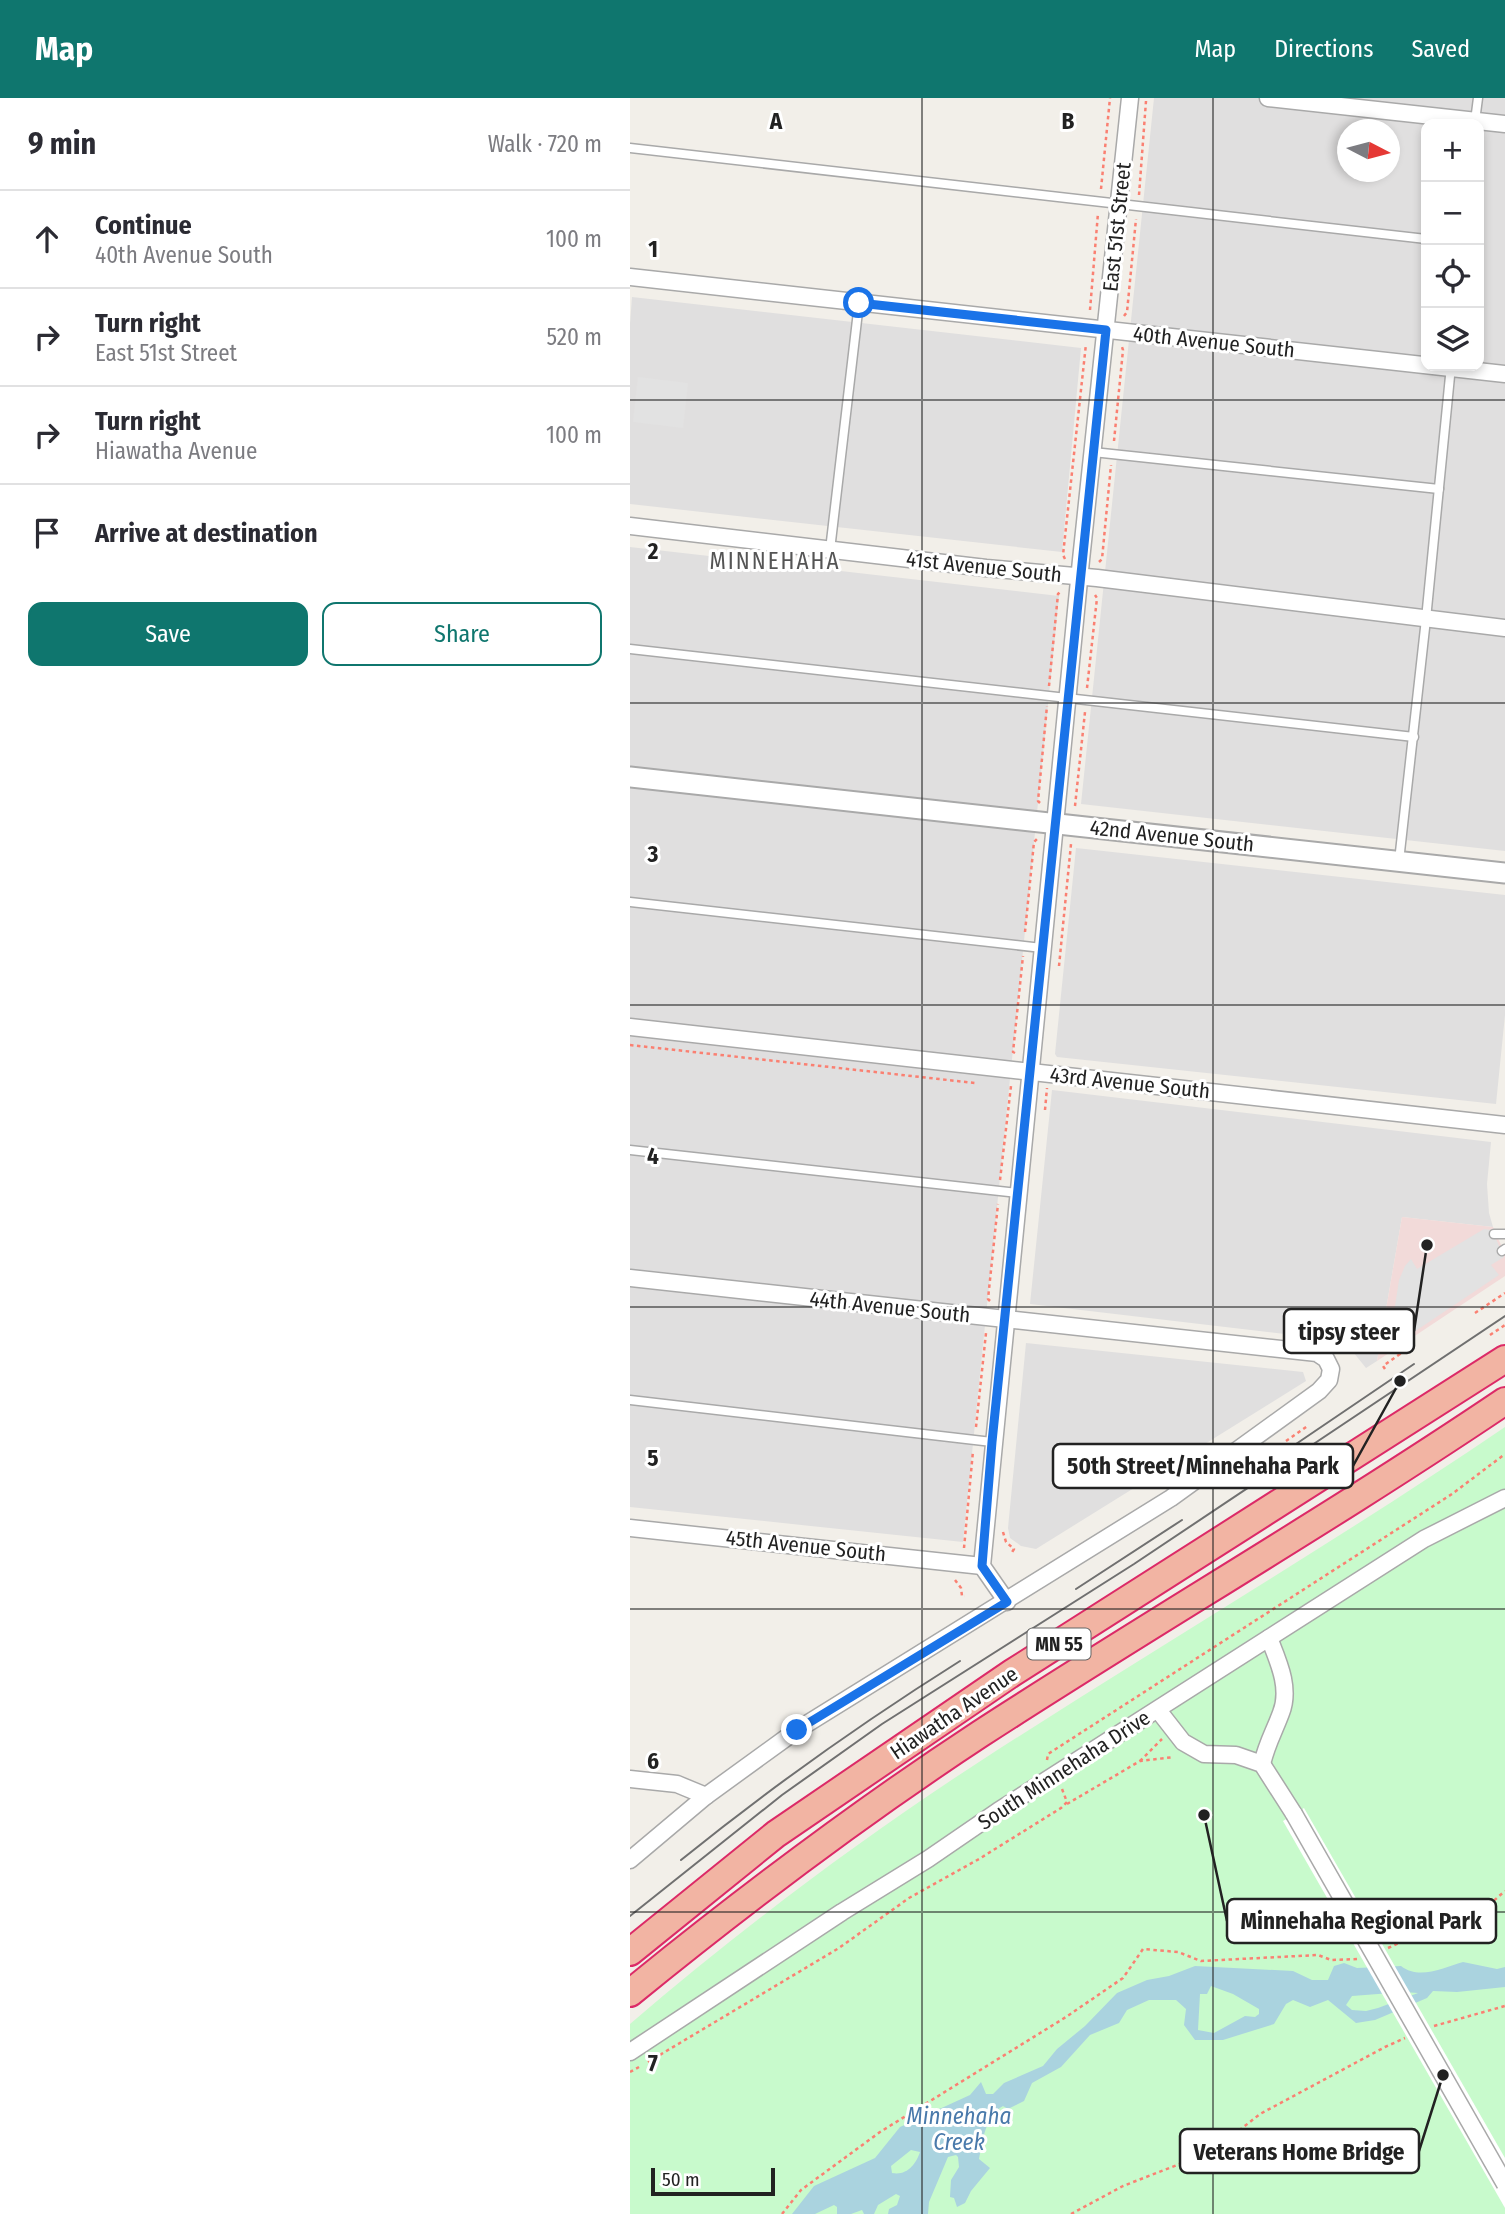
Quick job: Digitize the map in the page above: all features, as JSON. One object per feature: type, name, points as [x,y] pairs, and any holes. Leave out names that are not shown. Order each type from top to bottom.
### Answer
[{"type":"highway","name":"Hiawatha Avenue","points":[[630,1952],[776,1834],[1001,1681],[1505,1359]]},
{"type":"highway","name":"Hiawatha Avenue","points":[[630,1993],[780,1873],[958,1749],[1505,1401]]},
{"type":"street","name":"East 51st Street","points":[[982,1566],[992,1442],[1130,98]]},
{"type":"street","points":[[1268,98],[1442,119]]},
{"type":"street","points":[[1484,123],[1505,124]]},
{"type":"street","name":"40th Avenue South","points":[[630,277],[1421,364]]},
{"type":"street","name":"40th Avenue South","points":[[1481,371],[1505,374]]},
{"type":"street","name":"41st Avenue South","points":[[630,526],[1505,628]]},
{"type":"street","name":"42nd Avenue South","points":[[630,777],[1505,873]]},
{"type":"street","name":"43rd Avenue South","points":[[630,1027],[1505,1125]]},
{"type":"street","name":"44th Avenue South","points":[[630,1278],[1317,1353],[1326,1359],[1331,1368],[1329,1380],[1319,1391],[1171,1498],[1007,1602]]},
{"type":"street","name":"South Minnehaha Drive","points":[[630,2052],[998,1811],[1424,1539],[1505,1499]]},
{"type":"street","name":"45th Avenue South","points":[[630,1528],[982,1566]]},
{"type":"street","points":[[630,1860],[706,1796],[797,1730],[1007,1602],[982,1566]]},
{"type":"street","points":[[1262,1764],[1268,1740],[1282,1710],[1284,1684],[1269,1639]]},
{"type":"street","points":[[1158,1710],[1183,1742],[1204,1754],[1236,1755],[1262,1764],[1294,1814],[1505,2184]]},
{"type":"street","points":[[630,1779],[677,1784],[706,1796]]},
{"type":"lane","points":[[1475,119],[1478,98]]},
{"type":"lane","points":[[630,148],[1421,238]]},
{"type":"lane","points":[[830,550],[859,303]]},
{"type":"lane","points":[[1399,861],[1414,737],[1450,371]]},
{"type":"lane","points":[[1093,452],[1439,489]]},
{"type":"lane","points":[[630,649],[1414,737]]},
{"type":"lane","points":[[630,902],[1042,947]]},
{"type":"lane","points":[[630,1150],[1018,1193]]},
{"type":"lane","points":[[1494,1234],[1505,1234]]},
{"type":"lane","points":[[630,1400],[992,1442]]},
{"type":"path","points":[[1066,559],[1063,555],[1065,529],[1084,346],[1088,341]]},
{"type":"path","points":[[1059,970],[1070,843]]},
{"type":"path","points":[[630,1045],[983,1084]]},
{"type":"path","points":[[1475,1313],[1505,1293]]},
{"type":"path","points":[[1490,1335],[1505,1325]]},
{"type":"path","points":[[1385,1369],[1383,1366],[1400,1354],[1398,1350]]},
{"type":"path","points":[[1286,1441],[1308,1425]]},
{"type":"path","points":[[956,1577],[961,1596],[965,1596]]},
{"type":"path","points":[[1061,1808],[1140,1761],[1173,1730]]},
{"type":"path","points":[[1140,1761],[1199,1751]]},
{"type":"path","points":[[1380,1951],[1447,1922],[1466,1921],[1476,1916],[1505,1891]]},
{"type":"path","points":[[782,2214],[801,2190],[880,2132],[1035,2037],[1123,1978],[1143,1949],[1178,1952],[1201,1961],[1318,1955],[1331,1960],[1355,1960],[1368,1956]]},
{"type":"path","points":[[1423,2031],[1505,2006]]},
{"type":"path","points":[[1071,2214],[1123,2186],[1213,2151],[1260,2114],[1410,2036]]},
{"type":"shaded area","points":[[1154,98],[1505,98],[1505,851],[1081,804]]},
{"type":"shaded area","points":[[632,297],[1081,348],[1062,552],[630,504]]},
{"type":"shaded area","points":[[638,377],[688,383],[683,428],[633,422]]},
{"type":"shaded area","points":[[630,547],[1059,596],[963,1542],[630,1507]]},
{"type":"shaded area","points":[[1076,848],[1505,895],[1505,1015],[1496,1104],[1057,1057],[1055,1054]]},
{"type":"shaded area","points":[[1052,1090],[1491,1142],[1487,1184],[1493,1227],[1402,1217],[1377,1361],[1366,1368],[1349,1347],[1336,1340],[1030,1304]]},
{"type":"shaded area","points":[[1402,1217],[1493,1227],[1505,1254],[1505,1276],[1377,1361]]},
{"type":"shaded area","points":[[1484,1229],[1492,1230],[1504,1257],[1491,1265],[1499,1275],[1412,1333],[1405,1331],[1397,1319],[1395,1306],[1399,1280],[1405,1266],[1411,1259],[1417,1269]]},
{"type":"shaded area","points":[[1026,1343],[1303,1372],[1306,1381],[1036,1549],[1021,1546],[1010,1538],[1008,1528]]},
{"type":"green space","points":[[1505,1427],[1505,2214],[630,2214],[630,2024],[800,1887],[933,1792],[1375,1513]]},
{"type":"water","name":"Minnehaha Creek","points":[[1463,1962],[1497,1969],[1505,1967],[1505,1987],[1457,1992],[1433,1991],[1427,1998],[1375,2020],[1356,2023],[1328,2000],[1310,2007],[1293,2000],[1286,2004],[1274,2024],[1223,2040],[1195,2040],[1184,2025],[1186,2009],[1176,2000],[1149,2000],[1127,2010],[1119,2023],[1090,2035],[1061,2067],[1032,2083],[1024,2101],[1008,2109],[1003,2106],[997,2110],[986,2129],[979,2159],[990,2168],[965,2203],[957,2207],[954,2198],[950,2197],[951,2180],[959,2167],[956,2155],[948,2157],[929,2202],[928,2214],[888,2214],[889,2209],[897,2205],[900,2196],[896,2194],[878,2205],[874,2214],[864,2214],[862,2210],[851,2214],[837,2214],[837,2207],[834,2205],[815,2214],[792,2214],[814,2186],[875,2158],[900,2127],[970,2095],[981,2082],[986,2094],[993,2094],[1004,2083],[1043,2066],[1057,2049],[1085,2026],[1117,1993],[1147,1980],[1169,1976],[1195,1966],[1293,1971],[1312,1980],[1328,1980],[1334,1966],[1344,1963],[1357,1968],[1401,1966],[1415,1972],[1423,1972]],"holes":[[[1211,1986],[1233,1994],[1259,2009],[1259,2014],[1255,2017],[1245,2016],[1214,2033],[1198,2030],[1200,1994],[1207,1994]],[[1418,1993],[1366,2011],[1352,2010],[1346,2005],[1352,1996]],[[911,2150],[920,2152],[913,2165],[902,2173],[892,2173],[891,2166]]]},
{"type":"pier","points":[[1304,1808],[1505,2158],[1505,2208],[1283,1821]]},
{"type":"tram line","points":[[630,1916],[782,1795],[882,1724],[1134,1564],[1505,1316]]},
{"type":"tram line","points":[[1237,1484],[1414,1364]]},
{"type":"tram line","points":[[1076,1589],[1182,1520]]},
{"type":"tram line","points":[[681,1860],[818,1756],[960,1661]]},
{"type":"place","name":"tipsy steer","points":[[1427,1245]]},
{"type":"place","name":"50th Street/Minnehaha Park","points":[[1400,1381]]},
{"type":"place","name":"Minnehaha Regional Park","points":[[1204,1815]]},
{"type":"place","name":"Veterans Home Bridge","points":[[1443,2075]]},
{"type":"district","name":"MINNEHAHA","points":[[775,561]]},
{"type":"route","points":[[797,1730],[1007,1602],[982,1566],[992,1442],[1106,330],[859,303]]}]
